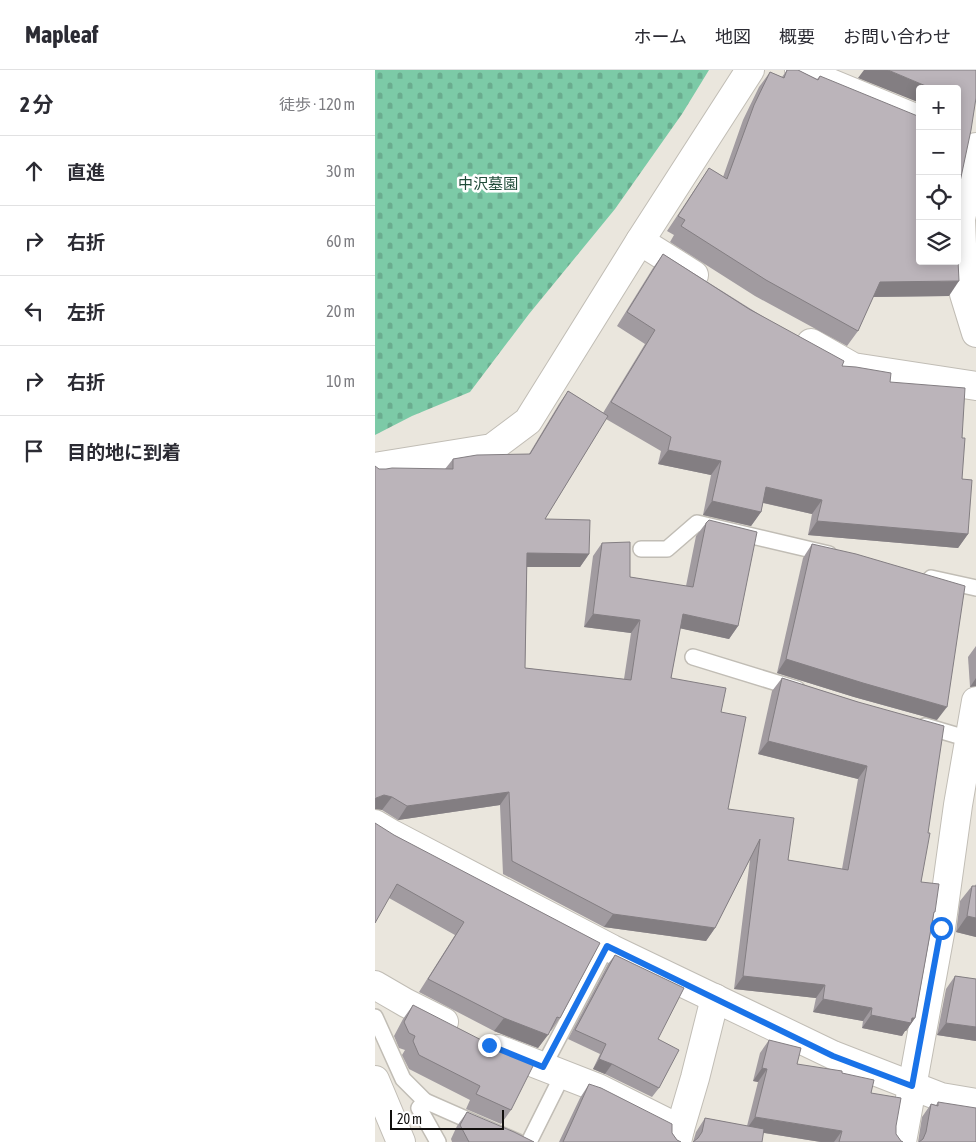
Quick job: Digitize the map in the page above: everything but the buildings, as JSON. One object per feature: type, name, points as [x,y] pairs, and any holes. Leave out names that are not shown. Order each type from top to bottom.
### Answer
[{"type":"street","points":[[375,467],[492,448],[528,421],[640,241],[751,70]]},
{"type":"street","points":[[799,70],[916,118]]},
{"type":"street","points":[[961,138],[976,145],[961,219],[964,294],[976,333]]},
{"type":"street","points":[[640,241],[715,288]]},
{"type":"street","points":[[789,332],[853,367],[976,386]]},
{"type":"street","points":[[902,1142],[941,928],[958,806],[976,701]]},
{"type":"street","points":[[375,824],[607,946],[833,1056],[941,1097],[976,1102]]},
{"type":"street","points":[[375,985],[489,1045],[598,1088],[679,1136],[715,998]]},
{"type":"street","points":[[375,1080],[401,1142]]},
{"type":"lane","points":[[641,549],[667,549],[697,523],[839,556]]},
{"type":"lane","points":[[913,574],[976,588]]},
{"type":"lane","points":[[693,657],[814,694]]},
{"type":"lane","points":[[915,724],[969,739]]},
{"type":"lane","points":[[529,1142],[553,1071],[607,946]]},
{"type":"lane","points":[[375,1017],[403,1079],[425,1101],[518,1142]]},
{"type":"lane","points":[[425,1101],[419,1108],[438,1142]]},
{"type":"green space","name":"中沢墓園","points":[[375,70],[709,70],[682,114],[615,209],[529,314],[470,392],[412,416],[375,435]]},
{"type":"route","points":[[489,1045],[543,1067],[607,946],[833,1056],[912,1086],[941,928]]}]
